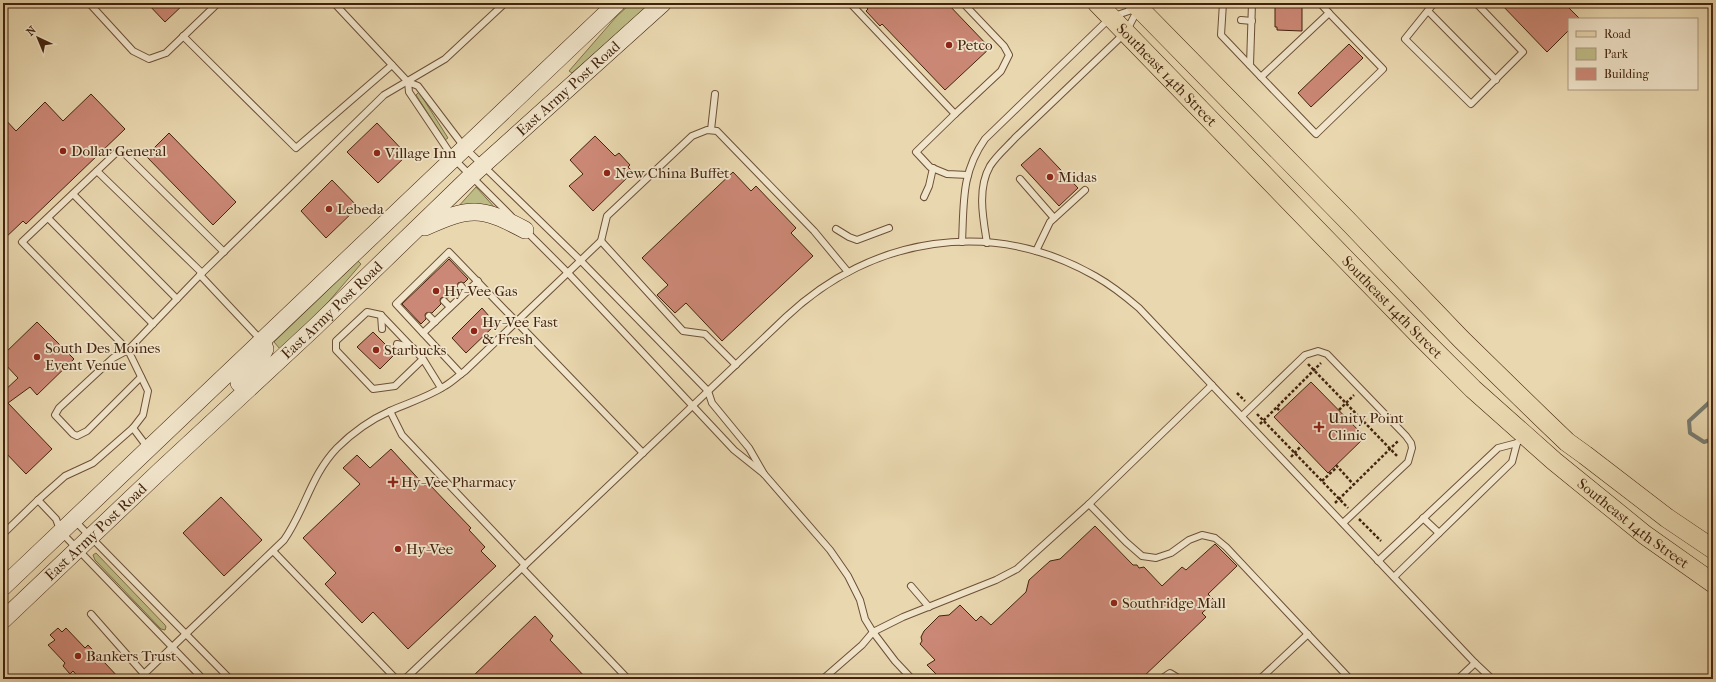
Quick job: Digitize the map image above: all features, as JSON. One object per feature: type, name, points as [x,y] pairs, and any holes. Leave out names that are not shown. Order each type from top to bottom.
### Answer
[{"type":"main road","name":"East Army Post Road","points":[[3,587],[617,3]]},
{"type":"main road","name":"East Army Post Road","points":[[3,620],[314,328],[477,171],[663,3]]},
{"type":"main road","name":"Southeast 14th Street","points":[[1097,3],[1521,439],[1645,535],[1713,583]]},
{"type":"main road","name":"Southeast 14th Street","points":[[1136,6],[1346,219],[1461,339],[1543,419],[1568,442],[1616,480],[1667,518],[1713,549]]},
{"type":"main road","points":[[414,232],[451,216],[472,211],[488,213],[525,230]]},
{"type":"main road","points":[[176,456],[198,420],[253,369],[265,349],[262,341]]},
{"type":"lane","points":[[89,3],[133,51],[149,59],[166,53],[218,3]]},
{"type":"lane","points":[[334,3],[408,82],[418,86],[459,154],[477,171],[525,230],[568,273],[734,450],[764,474],[826,544],[848,576],[860,600],[865,619],[873,632],[895,661],[912,679]]},
{"type":"lane","points":[[141,377],[87,431],[77,436],[73,434],[55,415],[59,408],[113,358],[128,350],[201,274],[384,95],[445,59],[505,3]]},
{"type":"lane","points":[[850,3],[955,114]]},
{"type":"lane","points":[[963,3],[1004,46],[1008,55],[1001,71],[916,152],[930,167],[947,174],[968,175]]},
{"type":"lane","points":[[1223,3],[1225,20],[1221,36],[1316,134],[1383,69],[1320,3]]},
{"type":"lane","points":[[1248,3],[1252,3],[1250,65]]},
{"type":"lane","points":[[1434,3],[1405,39],[1471,104],[1523,52],[1476,3]]},
{"type":"lane","points":[[962,242],[964,186],[977,150],[985,139],[1110,17],[1136,6]]},
{"type":"lane","points":[[987,243],[982,204],[984,187],[990,167],[999,154],[1015,138],[1126,32],[1136,6]]},
{"type":"lane","points":[[1428,11],[1496,80]]},
{"type":"lane","points":[[1261,77],[1329,13]]},
{"type":"lane","points":[[1241,20],[1252,21]]},
{"type":"lane","points":[[183,36],[296,148],[392,65]]},
{"type":"lane","points":[[408,82],[409,92],[459,154],[581,261],[708,392],[712,403],[749,448],[764,474]]},
{"type":"lane","points":[[711,130],[715,94]]},
{"type":"lane","points":[[91,614],[144,674],[274,552],[294,526],[310,488],[322,467],[336,449],[353,433],[372,420],[441,388],[461,374],[601,241],[607,216],[692,136],[707,130],[717,131],[814,231],[848,272]]},
{"type":"lane","points":[[3,534],[65,476],[93,463],[133,428],[143,415],[148,391],[128,350],[22,242],[120,149],[224,252]]},
{"type":"lane","points":[[924,197],[933,168]]},
{"type":"lane","points":[[97,171],[201,274],[262,341]]},
{"type":"lane","points":[[1020,179],[1054,218]]},
{"type":"lane","points":[[1036,251],[1047,226],[1085,190]]},
{"type":"lane","points":[[73,194],[178,299]]},
{"type":"lane","points":[[48,218],[153,324]]},
{"type":"lane","points":[[836,229],[849,238],[857,240],[889,228]]},
{"type":"lane","points":[[601,241],[683,331],[705,334],[736,364]]},
{"type":"lane","points":[[405,679],[796,307],[817,290],[848,272],[889,254],[915,247],[941,243],[962,242],[1021,247],[1072,264],[1096,276],[1139,308],[1475,663],[1492,679]]},
{"type":"lane","points":[[461,374],[396,304],[409,294],[440,264],[450,252],[518,321],[643,453]]},
{"type":"lane","points":[[423,333],[478,281]]},
{"type":"lane","points":[[461,286],[466,292]]},
{"type":"lane","points":[[444,301],[450,307]]},
{"type":"lane","points":[[423,358],[395,386],[373,388],[336,350],[336,341],[367,312],[382,315],[423,358],[441,388]]},
{"type":"lane","points":[[382,315],[382,329]]},
{"type":"lane","points":[[429,316],[435,322]]},
{"type":"lane","points":[[397,344],[413,348]]},
{"type":"lane","points":[[1242,416],[1305,355],[1318,351],[1327,354],[1409,439],[1412,448],[1408,462],[1343,523]]},
{"type":"lane","points":[[823,679],[862,645],[873,632],[903,617],[996,580],[1017,569],[1089,504],[1212,385]]},
{"type":"lane","points":[[390,411],[406,440],[628,679]]},
{"type":"lane","points":[[133,428],[148,448]]},
{"type":"lane","points":[[1378,561],[1498,448],[1521,439]]},
{"type":"lane","points":[[1394,577],[1512,462],[1521,439]]},
{"type":"lane","points":[[38,500],[56,519],[61,532],[203,679]]},
{"type":"lane","points":[[1089,504],[1126,542],[1142,556],[1156,558],[1171,553],[1189,540],[1202,534],[1215,538],[1226,547],[1350,679]]},
{"type":"lane","points":[[1423,518],[1438,533]]},
{"type":"lane","points":[[74,520],[230,679]]},
{"type":"lane","points":[[274,552],[396,679]]},
{"type":"lane","points":[[912,586],[929,607]]},
{"type":"lane","points":[[1260,679],[1308,634]]},
{"type":"lane","points":[[1458,679],[1475,663]]},
{"type":"lane","points":[[1161,679],[1170,673],[1180,679]]},
{"type":"path","points":[[1307,363],[1398,457]]},
{"type":"path","points":[[1260,425],[1322,363]]},
{"type":"path","points":[[1237,393],[1381,542]]},
{"type":"path","points":[[1339,410],[1354,394]]},
{"type":"path","points":[[1277,408],[1280,411]]},
{"type":"path","points":[[1334,504],[1398,441]]},
{"type":"path","points":[[1290,457],[1302,446]]},
{"type":"path","points":[[1322,481],[1336,466],[1354,485]]},
{"type":"green space","points":[[631,3],[652,3],[572,73],[569,71],[616,17]]},
{"type":"green space","points":[[419,92],[448,138],[445,140],[416,95]]},
{"type":"green space","points":[[476,187],[497,210],[457,208]]},
{"type":"green space","points":[[358,261],[361,264],[317,315],[280,349],[274,342]]},
{"type":"green space","points":[[96,553],[165,625],[165,630],[161,629],[95,560],[93,555]]},
{"type":"building","points":[[147,3],[185,3],[165,22]]},
{"type":"building","points":[[862,3],[947,3],[990,48],[945,90],[882,24],[880,26],[866,11],[868,9]]},
{"type":"building","points":[[1275,3],[1302,3],[1302,31],[1277,30],[1277,27],[1275,27]]},
{"type":"building","points":[[1500,3],[1564,3],[1579,18],[1568,18],[1568,31],[1547,52]]},
{"type":"building","points":[[1349,44],[1363,58],[1311,107],[1298,93]]},
{"type":"building","points":[[91,94],[125,129],[26,224],[23,221],[3,240],[3,117],[16,131],[45,102],[63,121]]},
{"type":"building","name":"Village Inn","points":[[377,123],[407,155],[378,183],[347,152]]},
{"type":"building","points":[[169,133],[236,202],[213,225],[146,156]]},
{"type":"building","name":"New China Buffet","points":[[595,136],[615,156],[619,153],[630,165],[628,167],[633,172],[593,211],[569,186],[583,174],[570,160]]},
{"type":"building","name":"Midas","points":[[1040,148],[1078,188],[1059,206],[1021,165]]},
{"type":"building","points":[[733,172],[751,191],[756,186],[796,228],[791,233],[813,256],[722,341],[686,303],[675,313],[657,295],[668,285],[642,258]]},
{"type":"building","name":"Lebeda","points":[[332,180],[358,207],[326,238],[301,211]]},
{"type":"building","name":"Hy-Vee Gas","points":[[449,259],[468,279],[464,283],[458,283],[458,289],[448,298],[441,298],[441,304],[432,313],[426,313],[426,319],[421,324],[402,304]]},
{"type":"building","name":"Hy-Vee Fast & Fresh","points":[[482,308],[496,324],[466,353],[452,338]]},
{"type":"building","points":[[37,322],[74,359],[37,395],[30,387],[8,403],[52,449],[26,474],[3,450],[3,392],[18,378],[3,362],[3,355]]},
{"type":"building","name":"Starbucks","points":[[373,332],[395,354],[380,369],[357,347]]},
{"type":"building","name":"Unity Point Clinic","points":[[1311,382],[1365,437],[1328,473],[1274,417]]},
{"type":"building","name":"Hy-Vee","points":[[391,449],[425,486],[428,483],[471,528],[469,530],[485,547],[481,551],[496,566],[408,649],[373,612],[362,623],[325,584],[336,573],[303,538],[360,484],[343,468],[357,455],[370,468]]},
{"type":"building","points":[[221,497],[262,540],[224,576],[183,533]]},
{"type":"building","name":"Southridge Mall","points":[[1095,526],[1133,565],[1137,565],[1139,568],[1144,567],[1162,586],[1182,567],[1186,570],[1215,544],[1237,566],[1208,594],[1215,601],[1202,613],[1206,617],[1141,679],[941,679],[927,665],[935,660],[920,644],[922,641],[921,637],[924,631],[939,616],[949,615],[960,605],[976,621],[981,616],[991,625],[1026,592],[1029,580],[1050,561],[1060,559]]},
{"type":"building","points":[[535,616],[553,636],[550,640],[587,679],[470,679]]},
{"type":"building","name":"Bankers Trust","points":[[58,628],[62,632],[66,628],[85,648],[88,645],[120,679],[80,679],[73,671],[70,674],[63,666],[65,663],[48,645],[55,640],[50,635]]},
{"type":"waterway","points":[[1713,399],[1689,421],[1690,433],[1704,442],[1713,439]]},
{"type":"place","name":"Petco","points":[[949,45]]},
{"type":"place","name":"Dollar General","points":[[63,151]]},
{"type":"place","name":"Village Inn","points":[[377,153]]},
{"type":"place","name":"New China Buffet","points":[[607,173]]},
{"type":"place","name":"Midas","points":[[1050,177]]},
{"type":"place","name":"Lebeda","points":[[329,209]]},
{"type":"place","name":"Hy-Vee Gas","points":[[436,291]]},
{"type":"place","name":"Hy-Vee Fast & Fresh","points":[[474,331]]},
{"type":"place","name":"Starbucks","points":[[376,350]]},
{"type":"place","name":"South Des Moines Event Venue","points":[[37,357]]},
{"type":"place","name":"Unity Point Clinic","points":[[1319,427]]},
{"type":"place","name":"Hy-Vee Pharmacy","points":[[393,482]]},
{"type":"place","name":"Hy-Vee","points":[[398,549]]},
{"type":"place","name":"Southridge Mall","points":[[1114,603]]},
{"type":"place","name":"Bankers Trust","points":[[78,656]]}]
